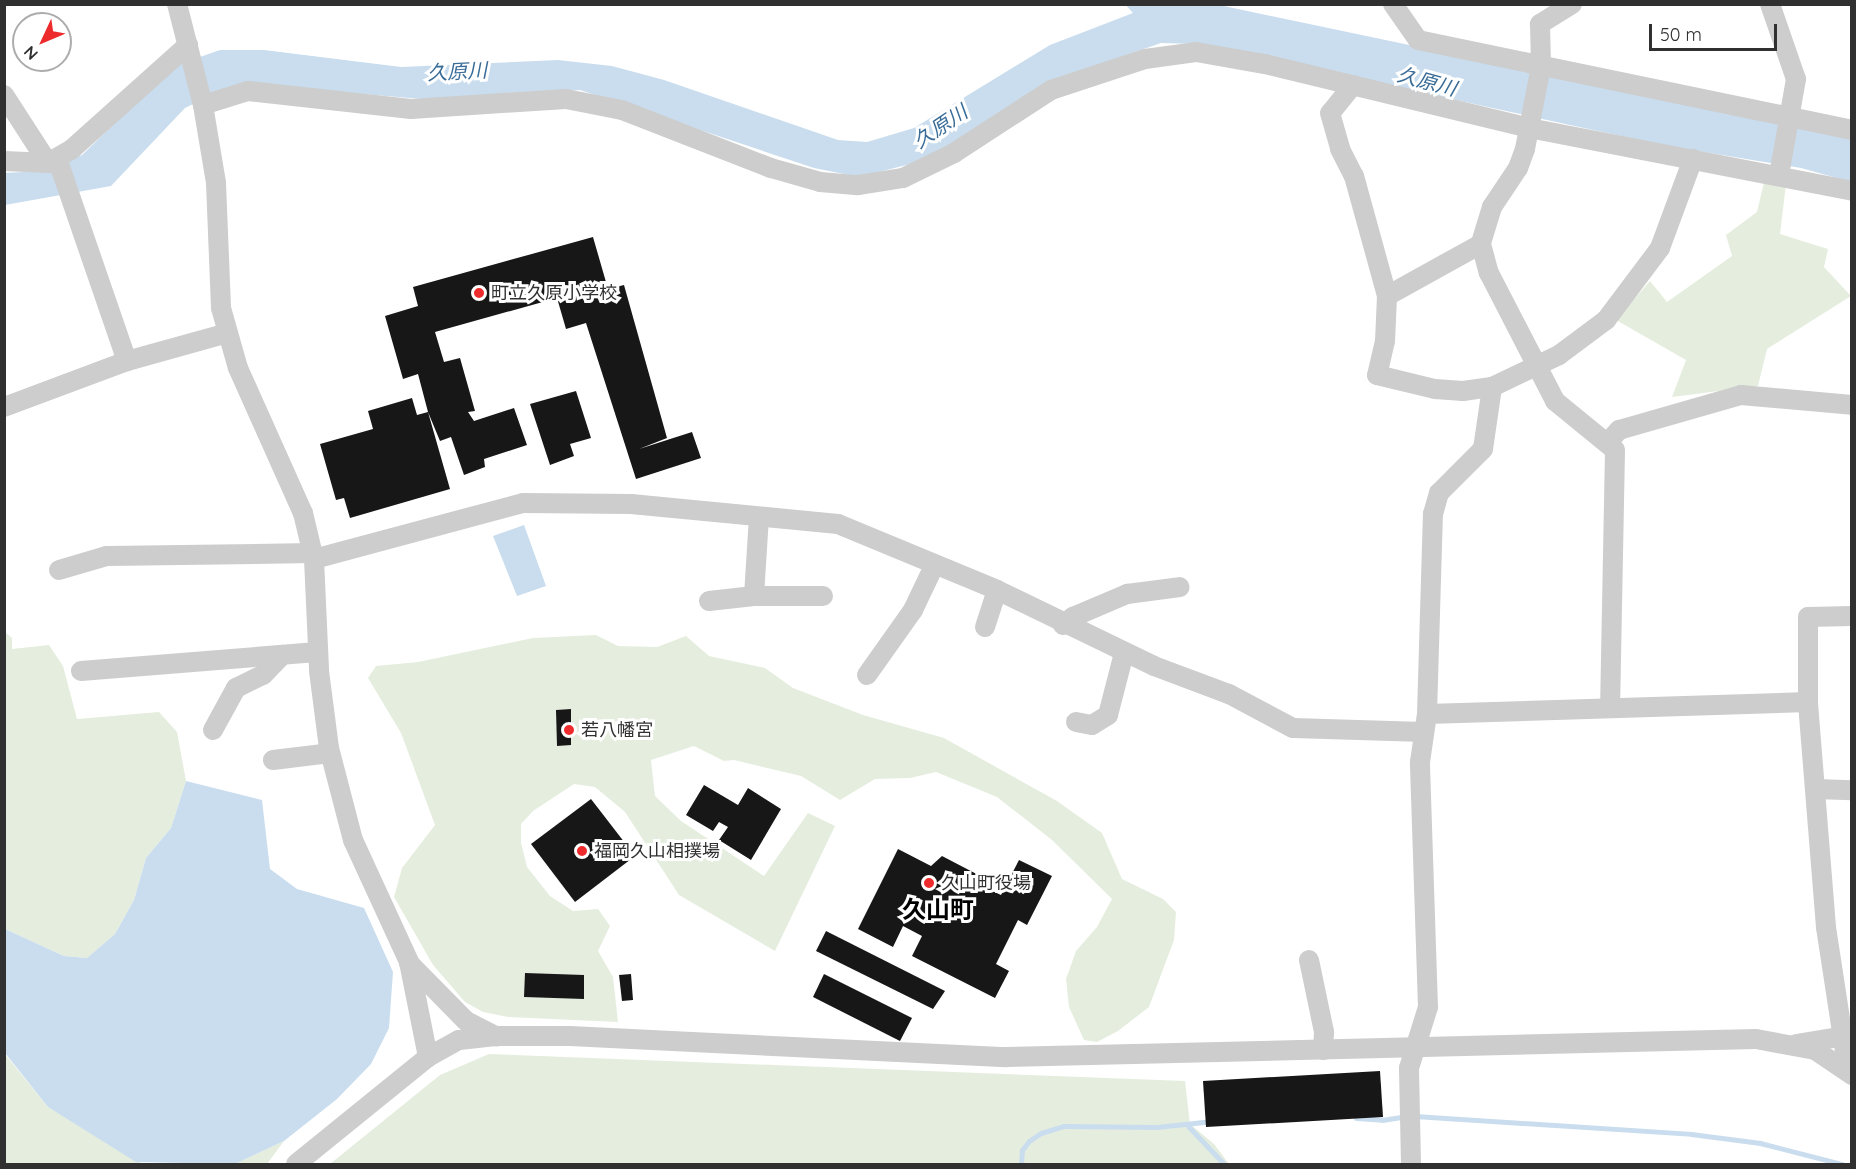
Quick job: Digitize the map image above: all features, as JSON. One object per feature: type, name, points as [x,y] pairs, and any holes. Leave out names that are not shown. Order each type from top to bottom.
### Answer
[{"type":"street","points":[[177,4],[203,103],[216,183],[216,266],[227,333],[238,368],[303,513],[314,556],[317,651],[330,753],[353,840],[409,963],[428,1056]]},
{"type":"street","points":[[1393,4],[1418,40],[1851,130]]},
{"type":"street","points":[[1572,4],[1540,24],[1541,66],[1529,128],[1518,168],[1492,207],[1481,244],[1489,273],[1555,400],[1585,428],[1609,441],[1615,450],[1610,706]]},
{"type":"street","points":[[1770,4],[1796,80],[1792,118],[1779,175]]},
{"type":"street","points":[[4,161],[52,160],[72,149],[189,50]]},
{"type":"street","points":[[203,103],[248,91],[411,109],[566,99],[622,110],[771,168],[820,182],[858,185],[903,178],[954,153],[1051,90],[1145,59],[1196,52],[1353,85],[1529,128],[1779,175],[1851,191]]},
{"type":"street","points":[[1353,85],[1330,113],[1340,149],[1354,176],[1387,296],[1385,341],[1377,375],[1435,389],[1463,391],[1492,387],[1559,355],[1606,320],[1646,272],[1660,248],[1693,159]]},
{"type":"street","points":[[4,95],[52,160],[72,201],[127,361]]},
{"type":"street","points":[[1387,296],[1481,244]]},
{"type":"street","points":[[4,407],[127,361],[227,333]]},
{"type":"street","points":[[1411,1164],[1409,1068],[1428,1007],[1420,762],[1425,723],[1433,514],[1439,493],[1483,449],[1492,387]]},
{"type":"street","points":[[1609,441],[1619,430],[1741,395],[1851,405]]},
{"type":"street","points":[[59,570],[107,556],[314,556],[523,503],[631,504],[838,524],[997,591],[1063,625],[1125,653],[1229,694],[1293,728],[1425,723],[1610,706],[1808,702]]},
{"type":"street","points":[[754,596],[759,517]]},
{"type":"street","points":[[867,675],[913,610],[934,566]]},
{"type":"street","points":[[1063,625],[1073,617],[1127,594],[1180,587]]},
{"type":"street","points":[[985,627],[997,591]]},
{"type":"street","points":[[708,601],[754,596],[823,596]]},
{"type":"street","points":[[1850,1073],[1847,1035],[1826,927],[1808,702],[1808,618],[1851,616]]},
{"type":"street","points":[[81,671],[317,651]]},
{"type":"street","points":[[1076,722],[1092,725],[1108,715],[1125,653]]},
{"type":"street","points":[[213,730],[237,688],[263,675],[282,655]]},
{"type":"street","points":[[273,760],[330,753]]},
{"type":"street","points":[[1815,789],[1851,790]]},
{"type":"street","points":[[1309,960],[1324,1032],[1323,1050]]},
{"type":"street","points":[[409,963],[466,1021],[495,1036]]},
{"type":"street","points":[[1796,1044],[1847,1035]]},
{"type":"street","points":[[296,1164],[428,1056],[459,1040],[495,1036],[570,1036],[994,1056],[1756,1039],[1796,1044],[1830,1058],[1850,1073]]},
{"type":"green space","points":[[1765,178],[1786,184],[1780,234],[1828,249],[1824,267],[1851,296],[1767,349],[1758,386],[1672,397],[1686,360],[1616,320],[1650,281],[1667,302],[1732,256],[1726,235],[1757,212]]},
{"type":"green space","points":[[5,632],[12,638],[12,649],[49,645],[63,666],[77,719],[159,712],[177,732],[186,781],[171,828],[146,858],[134,900],[115,934],[87,958],[64,956],[5,929]]},
{"type":"green space","points":[[596,635],[618,646],[657,647],[686,636],[709,656],[765,668],[793,688],[863,715],[944,738],[1057,801],[1102,833],[1122,879],[1163,899],[1176,912],[1174,940],[1149,1007],[1118,1031],[1097,1042],[1084,1040],[1069,1007],[1066,979],[1076,951],[1097,927],[1112,899],[1052,840],[997,797],[936,772],[910,778],[875,779],[840,800],[801,776],[734,760],[724,761],[694,746],[651,760],[655,796],[681,821],[764,876],[808,813],[835,826],[775,951],[679,895],[625,812],[595,787],[574,784],[533,811],[521,824],[521,843],[527,867],[550,896],[573,911],[598,909],[610,926],[598,951],[613,977],[618,1022],[508,1017],[483,1012],[465,1002],[433,965],[394,897],[402,868],[435,825],[401,733],[368,678],[376,666],[418,662],[533,638]]},
{"type":"green space","points":[[4,1053],[48,1107],[143,1164],[5,1164]]},
{"type":"green space","points":[[489,1054],[1185,1081],[1190,1124],[1214,1144],[1229,1164],[330,1164],[440,1075]]},
{"type":"green space","points":[[284,1141],[267,1164],[235,1164]]},
{"type":"water","name":"久原川","points":[[1125,4],[1219,5],[1852,138],[1851,182],[1801,168],[1667,146],[1198,44],[1161,43],[1049,82],[926,160],[859,177],[814,168],[580,90],[422,99],[246,84],[226,88],[185,108],[111,186],[5,205],[4,173],[42,171],[82,155],[174,66],[220,50],[264,50],[401,67],[558,60],[612,66],[664,80],[838,140],[867,142],[914,128],[1050,45],[1133,13]]},
{"type":"water","points":[[524,525],[546,586],[517,596],[493,536]]},
{"type":"water","points":[[186,781],[262,800],[270,869],[297,889],[364,908],[393,972],[389,1028],[371,1064],[337,1099],[284,1141],[235,1164],[136,1162],[48,1107],[5,1053],[5,929],[64,956],[87,958],[115,934],[134,900],[146,858],[171,828]]},
{"type":"building","points":[[593,237],[608,289],[624,285],[667,438],[639,449],[692,432],[701,458],[636,479],[586,323],[566,329],[557,298],[435,332],[444,362],[460,358],[475,411],[468,412],[474,421],[514,408],[527,445],[484,459],[485,467],[464,475],[451,437],[440,441],[428,412],[418,374],[403,379],[385,316],[418,306],[413,287]]},
{"type":"building","points":[[576,391],[591,438],[570,444],[574,456],[550,465],[530,404]]},
{"type":"building","points":[[412,398],[417,415],[428,412],[450,489],[350,518],[344,498],[336,500],[320,444],[373,429],[368,411]]},
{"type":"building","points":[[571,709],[571,745],[557,746],[556,710]]},
{"type":"building","points":[[704,785],[738,805],[748,788],[781,809],[751,860],[719,840],[728,827],[719,822],[713,831],[686,815]]},
{"type":"building","points":[[591,799],[635,856],[575,902],[531,844]]},
{"type":"building","points":[[898,849],[931,866],[942,856],[990,881],[986,888],[1001,895],[1019,860],[1052,876],[1027,925],[1018,920],[996,964],[1009,971],[995,998],[912,956],[922,936],[903,926],[893,947],[858,929]]},
{"type":"building","points":[[826,931],[945,991],[933,1009],[816,951]]},
{"type":"building","points":[[525,973],[584,975],[584,999],[524,997]]},
{"type":"building","points":[[631,974],[633,1000],[622,1001],[619,975]]},
{"type":"building","points":[[824,974],[912,1018],[900,1041],[813,997]]},
{"type":"building","points":[[1380,1071],[1383,1117],[1206,1127],[1203,1081]]},
{"type":"waterway","points":[[1356,1118],[1382,1120],[1406,1116]]},
{"type":"waterway","points":[[1415,1116],[1691,1134],[1760,1143],[1842,1164]]},
{"type":"waterway","points":[[1021,1164],[1022,1150],[1029,1141],[1041,1133],[1064,1126],[1157,1127],[1213,1121]]},
{"type":"waterway","points":[[1188,1126],[1224,1164]]},
{"type":"place","name":"町立久原小学校","points":[[479,293]]},
{"type":"place","name":"若八幡宮","points":[[569,730]]},
{"type":"place","name":"福岡久山相撲場","points":[[582,851]]},
{"type":"place","name":"久山町役場","points":[[929,883]]},
{"type":"district","name":"久山町","points":[[938,910]]}]
